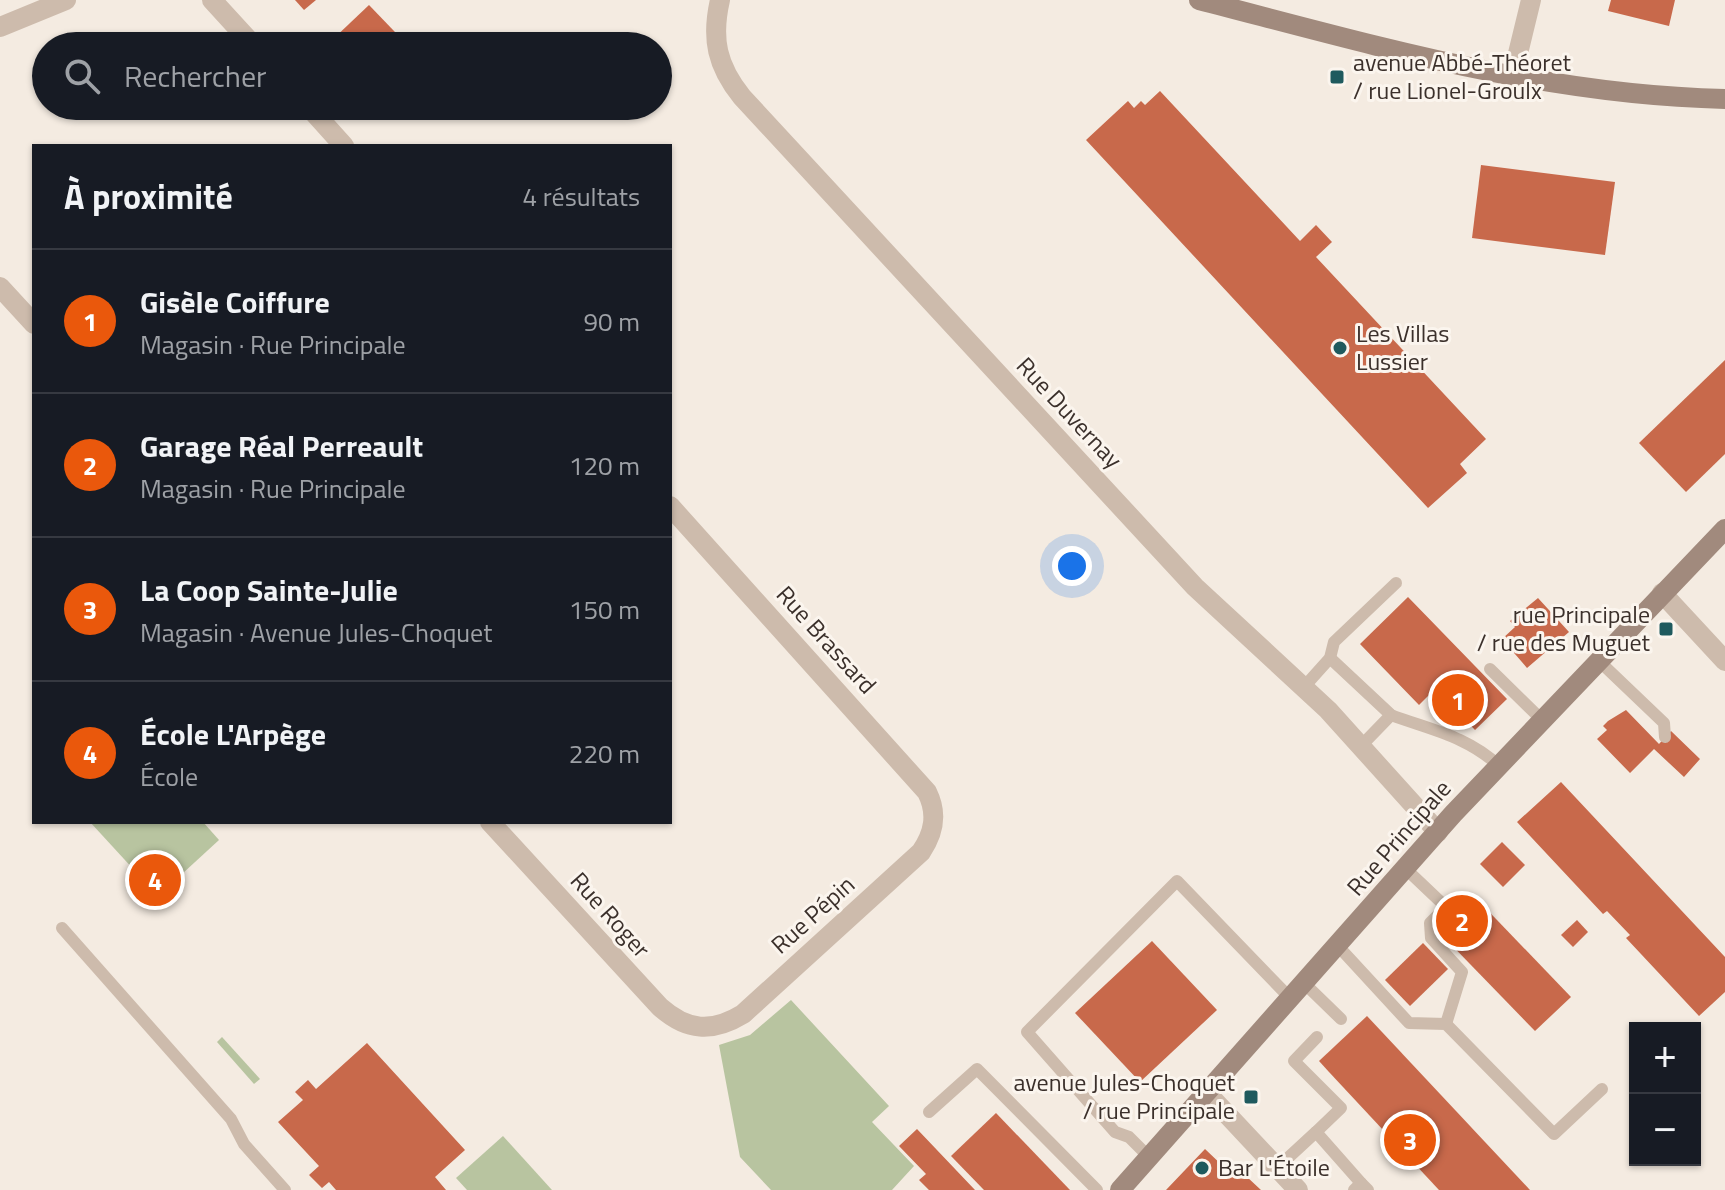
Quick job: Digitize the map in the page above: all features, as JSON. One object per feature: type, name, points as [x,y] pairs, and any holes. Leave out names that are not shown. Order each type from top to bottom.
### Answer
[{"type":"street","points":[[0,27],[66,0]]},
{"type":"street","points":[[212,0],[241,32]]},
{"type":"street","name":"Rue Duvernay","points":[[720,0],[716,21],[717,54],[722,70],[742,97],[1195,587],[1304,687],[1438,832]]},
{"type":"street","points":[[1199,0],[1512,78],[1620,94],[1725,99]]},
{"type":"street","points":[[1512,78],[1531,0]]},
{"type":"street","points":[[321,120],[342,144]]},
{"type":"street","points":[[0,287],[32,322]]},
{"type":"street","name":"Rue Brassard","points":[[672,508],[919,781],[933,803],[934,814]]},
{"type":"street","name":"Rue Principale","points":[[1120,1190],[1438,832],[1725,529]]},
{"type":"street","points":[[1662,593],[1725,661]]},
{"type":"street","name":"Rue Pépin","points":[[701,1029],[714,1028],[743,1014],[914,859],[929,840],[934,814]]},
{"type":"street","name":"Rue Roger","points":[[492,824],[660,1007],[685,1025],[701,1029]]},
{"type":"street","points":[[1207,1093],[1298,1190]]},
{"type":"lane","points":[[1304,687],[1330,658],[1334,642],[1396,583]]},
{"type":"lane","points":[[1330,658],[1391,715],[1452,734],[1481,749],[1499,766]]},
{"type":"lane","points":[[1598,660],[1664,723],[1665,737]]},
{"type":"lane","points":[[1490,669],[1542,720]]},
{"type":"lane","points":[[1360,747],[1391,715]]},
{"type":"lane","points":[[1407,870],[1446,907],[1430,923],[1431,938],[1462,972],[1446,1024]]},
{"type":"lane","points":[[1149,1157],[1129,1137],[1115,1132],[1027,1032],[1177,881],[1298,991],[1341,1019]]},
{"type":"lane","points":[[62,928],[231,1119],[244,1144],[285,1190]]},
{"type":"lane","points":[[1338,946],[1409,1023],[1446,1024],[1554,1134],[1602,1089]]},
{"type":"lane","points":[[1277,1168],[1341,1108],[1294,1061],[1317,1037]]},
{"type":"lane","points":[[929,1112],[977,1069],[1097,1190]]},
{"type":"lane","points":[[1316,1132],[1361,1188]]},
{"type":"green space","points":[[92,824],[205,824],[219,840],[158,896]]},
{"type":"green space","points":[[791,1000],[889,1106],[872,1122],[914,1166],[892,1190],[771,1190],[740,1157],[719,1045],[750,1035]]},
{"type":"green space","points":[[222,1037],[260,1079],[254,1084],[217,1042]]},
{"type":"green space","points":[[503,1136],[552,1190],[467,1190],[456,1178]]},
{"type":"building","points":[[295,0],[316,0],[304,10]]},
{"type":"building","points":[[1611,0],[1675,0],[1669,26],[1608,11]]},
{"type":"building","points":[[369,5],[395,32],[341,32]]},
{"type":"building","name":"Les Villas Lussier","points":[[1160,91],[1300,241],[1316,225],[1332,242],[1316,257],[1486,439],[1460,464],[1467,473],[1428,508],[1086,140],[1128,101],[1134,108],[1141,101],[1145,105]]},
{"type":"building","points":[[1481,165],[1615,182],[1605,255],[1472,238]]},
{"type":"building","points":[[1725,360],[1725,454],[1686,492],[1639,443]]},
{"type":"building","points":[[1408,597],[1507,699],[1475,730],[1435,689],[1419,705],[1360,644]]},
{"type":"building","points":[[1538,598],[1569,632],[1527,668],[1502,639],[1515,627],[1510,621]]},
{"type":"building","points":[[1626,710],[1659,744],[1671,731],[1700,759],[1684,777],[1654,749],[1630,773],[1597,739],[1607,730],[1603,726],[1608,721]]},
{"type":"building","points":[[1561,782],[1725,957],[1725,992],[1699,1016],[1626,938],[1630,935],[1607,911],[1603,914],[1517,822]]},
{"type":"building","points":[[1502,842],[1525,865],[1503,887],[1480,864]]},
{"type":"building","points":[[1473,895],[1571,997],[1535,1031],[1437,930]]},
{"type":"building","points":[[1577,920],[1588,932],[1573,947],[1561,935]]},
{"type":"building","points":[[1152,941],[1217,1010],[1140,1082],[1075,1013]]},
{"type":"building","points":[[1423,943],[1448,969],[1410,1006],[1385,980]]},
{"type":"building","points":[[1367,1016],[1530,1190],[1439,1190],[1319,1061]]},
{"type":"building","points":[[367,1043],[465,1150],[435,1177],[446,1190],[336,1190],[329,1182],[322,1188],[309,1175],[319,1166],[278,1122],[303,1100],[295,1092],[308,1080],[316,1089]]},
{"type":"building","points":[[996,1113],[1070,1190],[984,1190],[951,1156]]},
{"type":"building","points":[[917,1129],[975,1190],[929,1190],[919,1180],[926,1174],[899,1146]]},
{"type":"building","points":[[1205,1149],[1226,1169],[1232,1163],[1261,1190],[1166,1190]]},
{"type":"place","name":"avenue Abbé-Théoret / rue Lionel-Groulx","points":[[1337,77]]},
{"type":"place","name":"Les Villas Lussier","points":[[1340,348]]},
{"type":"place","name":"rue Principale / rue des Muguet","points":[[1666,629]]},
{"type":"place","name":"Gisèle Coiffure","points":[[1458,700]]},
{"type":"place","name":"École L'Arpège","points":[[155,880]]},
{"type":"place","name":"Garage Réal Perreault","points":[[1462,921]]},
{"type":"place","name":"avenue Jules-Choquet / rue Principale","points":[[1251,1097]]},
{"type":"place","name":"La Coop Sainte-Julie","points":[[1410,1140]]},
{"type":"place","name":"Bar L'Étoile","points":[[1202,1168]]}]
